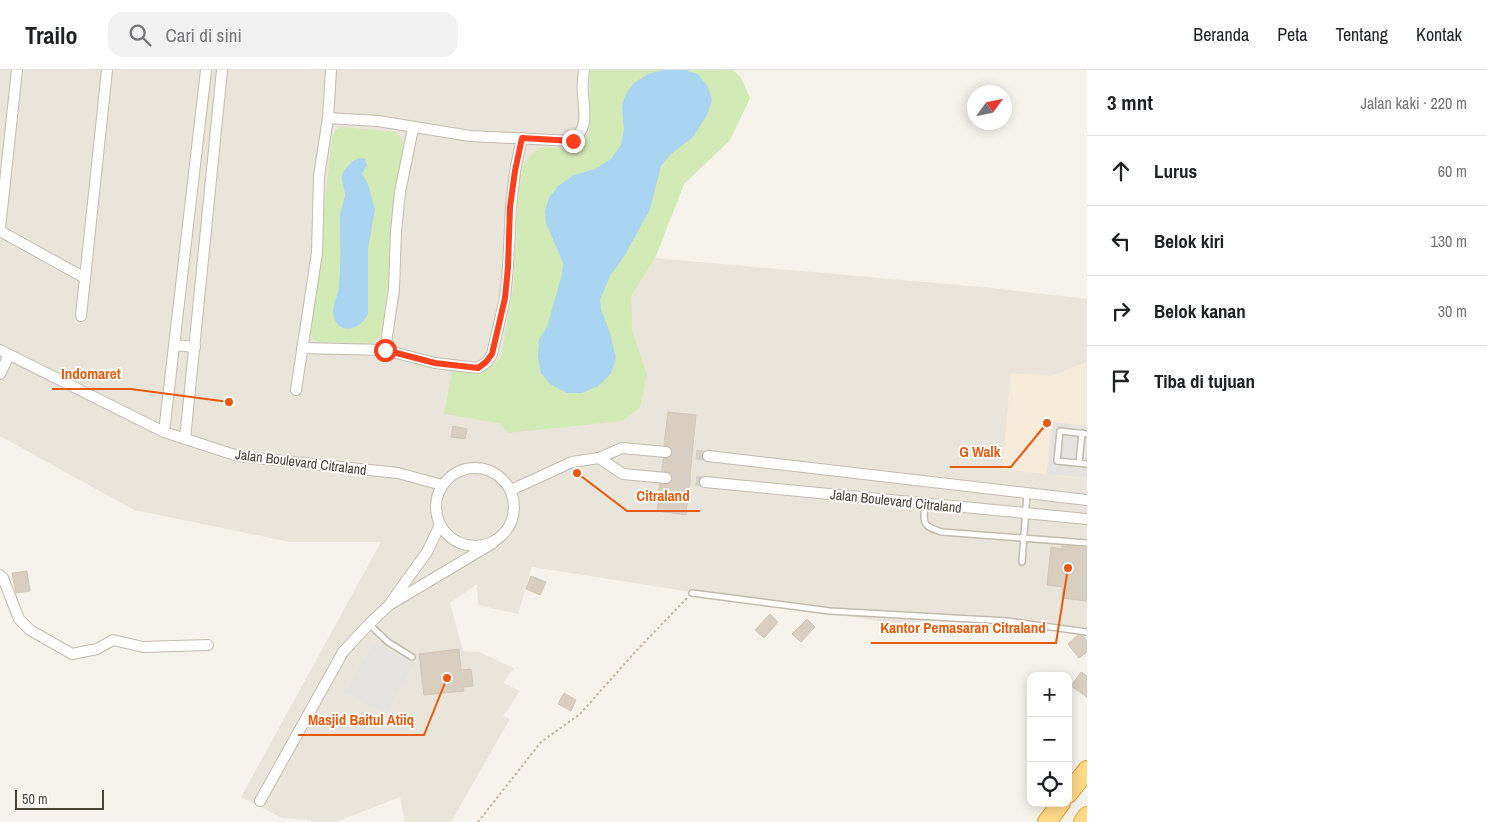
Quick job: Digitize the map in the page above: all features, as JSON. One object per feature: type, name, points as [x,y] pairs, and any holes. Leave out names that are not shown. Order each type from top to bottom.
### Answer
[{"type":"highway","points":[[1072,789],[1087,770]]},
{"type":"highway","points":[[1047,822],[1058,807]]},
{"type":"highway","points":[[1082,822],[1087,816]]},
{"type":"street","points":[[17,70],[0,230],[85,278]]},
{"type":"street","points":[[82,316],[107,70]]},
{"type":"street","points":[[164,432],[206,70]]},
{"type":"street","points":[[185,440],[222,70]]},
{"type":"street","points":[[296,390],[317,253],[319,176],[328,118],[331,70]]},
{"type":"street","points":[[328,118],[378,121],[470,136],[573,141],[580,134],[585,122],[582,91],[584,70]]},
{"type":"street","points":[[385,350],[394,289],[400,192],[413,128]]},
{"type":"street","points":[[302,348],[385,350],[435,363],[478,368],[486,362],[492,354],[505,298],[510,207],[522,138]]},
{"type":"street","points":[[174,345],[195,347]]},
{"type":"street","points":[[0,374],[5,352]]},
{"type":"street","name":"Jalan Boulevard Citraland","points":[[5,352],[164,432],[185,440],[238,456],[398,473],[442,485]]},
{"type":"street","points":[[510,490],[572,462],[599,458],[622,448],[666,452]]},
{"type":"street","name":"Jalan Boulevard Citraland","points":[[708,456],[1087,500]]},
{"type":"street","points":[[599,458],[623,474],[666,478]]},
{"type":"street","points":[[389,605],[493,543],[508,530],[514,510],[510,490],[497,474],[478,468],[458,472],[442,485],[436,505],[440,525],[453,540],[472,547],[493,543]]},
{"type":"street","name":"Jalan Boulevard Citraland","points":[[705,482],[1087,519]]},
{"type":"street","points":[[260,801],[343,652],[389,605],[427,552],[440,525]]},
{"type":"street","points":[[0,575],[3,578],[19,618],[30,630],[72,654],[97,649],[113,640],[143,647],[208,645]]},
{"type":"lane","points":[[1079,463],[1085,433],[1060,431],[1057,461],[1087,464]]},
{"type":"lane","points":[[1022,562],[1027,493]]},
{"type":"lane","points":[[925,504],[923,520],[928,528],[942,532],[1087,543]]},
{"type":"lane","points":[[692,593],[830,611],[1007,620],[1087,632]]},
{"type":"lane","points":[[369,624],[388,642],[412,657]]},
{"type":"path","points":[[478,822],[541,742],[580,714],[636,651],[692,593]]},
{"type":"shaded area","points":[[0,70],[733,70],[741,78],[750,98],[730,140],[684,184],[655,258],[992,288],[1087,299],[1087,629],[982,617],[896,624],[532,567],[518,614],[478,605],[477,584],[450,603],[463,651],[479,652],[514,668],[503,683],[520,691],[503,716],[510,719],[451,822],[405,822],[400,797],[336,822],[311,822],[310,820],[282,818],[241,797],[381,542],[290,542],[134,510],[0,436]]},
{"type":"shaded area","points":[[1087,362],[1087,479],[1002,469],[1011,373],[1051,376]]},
{"type":"shaded area","points":[[1052,422],[1087,426],[1087,478],[1047,474]]},
{"type":"shaded area","points":[[374,642],[414,664],[386,714],[346,692]]},
{"type":"green space","points":[[590,70],[733,70],[741,78],[750,98],[730,140],[684,184],[655,258],[631,296],[632,330],[647,375],[640,407],[622,421],[508,433],[499,423],[444,414],[452,371],[479,371],[491,366],[501,356],[513,291],[520,174],[528,158],[538,149],[542,147],[574,148],[586,138],[589,132]]},
{"type":"green space","points":[[341,127],[395,132],[400,136],[403,144],[382,333],[376,341],[369,344],[318,342],[313,339],[311,331],[332,137],[336,130]]},
{"type":"water","points":[[663,70],[686,70],[699,75],[708,87],[712,100],[707,115],[693,137],[670,155],[661,166],[650,209],[625,255],[610,276],[600,300],[616,358],[611,374],[598,386],[582,393],[567,393],[550,384],[541,373],[538,357],[539,340],[547,327],[562,274],[563,263],[546,223],[545,211],[549,198],[558,186],[574,175],[595,169],[611,159],[621,145],[624,130],[622,106],[625,96],[634,83],[648,74]]},
{"type":"water","points":[[361,158],[365,159],[367,165],[362,174],[368,184],[375,209],[368,249],[368,314],[355,327],[345,328],[340,327],[333,313],[339,287],[340,214],[345,195],[342,176],[349,164]]},
{"type":"building","points":[[668,412],[696,415],[686,515],[657,511],[660,484],[668,484],[673,479],[670,473],[662,471],[663,459],[669,458],[673,453],[670,447],[664,445]]},
{"type":"building","points":[[453,426],[467,429],[465,439],[451,437]]},
{"type":"building","points":[[1062,546],[1087,548],[1087,601],[1062,598],[1063,587],[1047,585],[1051,547],[1062,549]]},
{"type":"building","points":[[27,571],[30,591],[16,593],[12,573]]},
{"type":"building","points":[[531,576],[546,582],[540,595],[526,589]]},
{"type":"building","points":[[770,614],[778,622],[764,638],[755,630]]},
{"type":"building","points":[[807,619],[815,627],[801,642],[792,634]]},
{"type":"building","points":[[1078,635],[1083,636],[1087,641],[1087,652],[1079,658],[1068,644]]},
{"type":"building","points":[[459,649],[461,670],[471,669],[473,686],[463,687],[464,691],[424,695],[419,654]]},
{"type":"building","points":[[1081,672],[1087,676],[1087,697],[1072,687]]},
{"type":"building","points":[[564,693],[576,700],[571,711],[558,704]]},
{"type":"tunnel","points":[[666,452],[708,456]]},
{"type":"tunnel","points":[[666,478],[705,482]]},
{"type":"place","name":"Indomaret","points":[[229,402]]},
{"type":"place","name":"G Walk","points":[[1047,423]]},
{"type":"place","name":"Citraland","points":[[577,473]]},
{"type":"place","name":"Kantor Pemasaran Citraland","points":[[1068,568]]},
{"type":"place","name":"Masjid Baitul Atiiq","points":[[447,678]]},
{"type":"route","points":[[385,350],[435,363],[478,368],[486,362],[492,354],[505,298],[510,207],[522,138],[573,141]]}]
